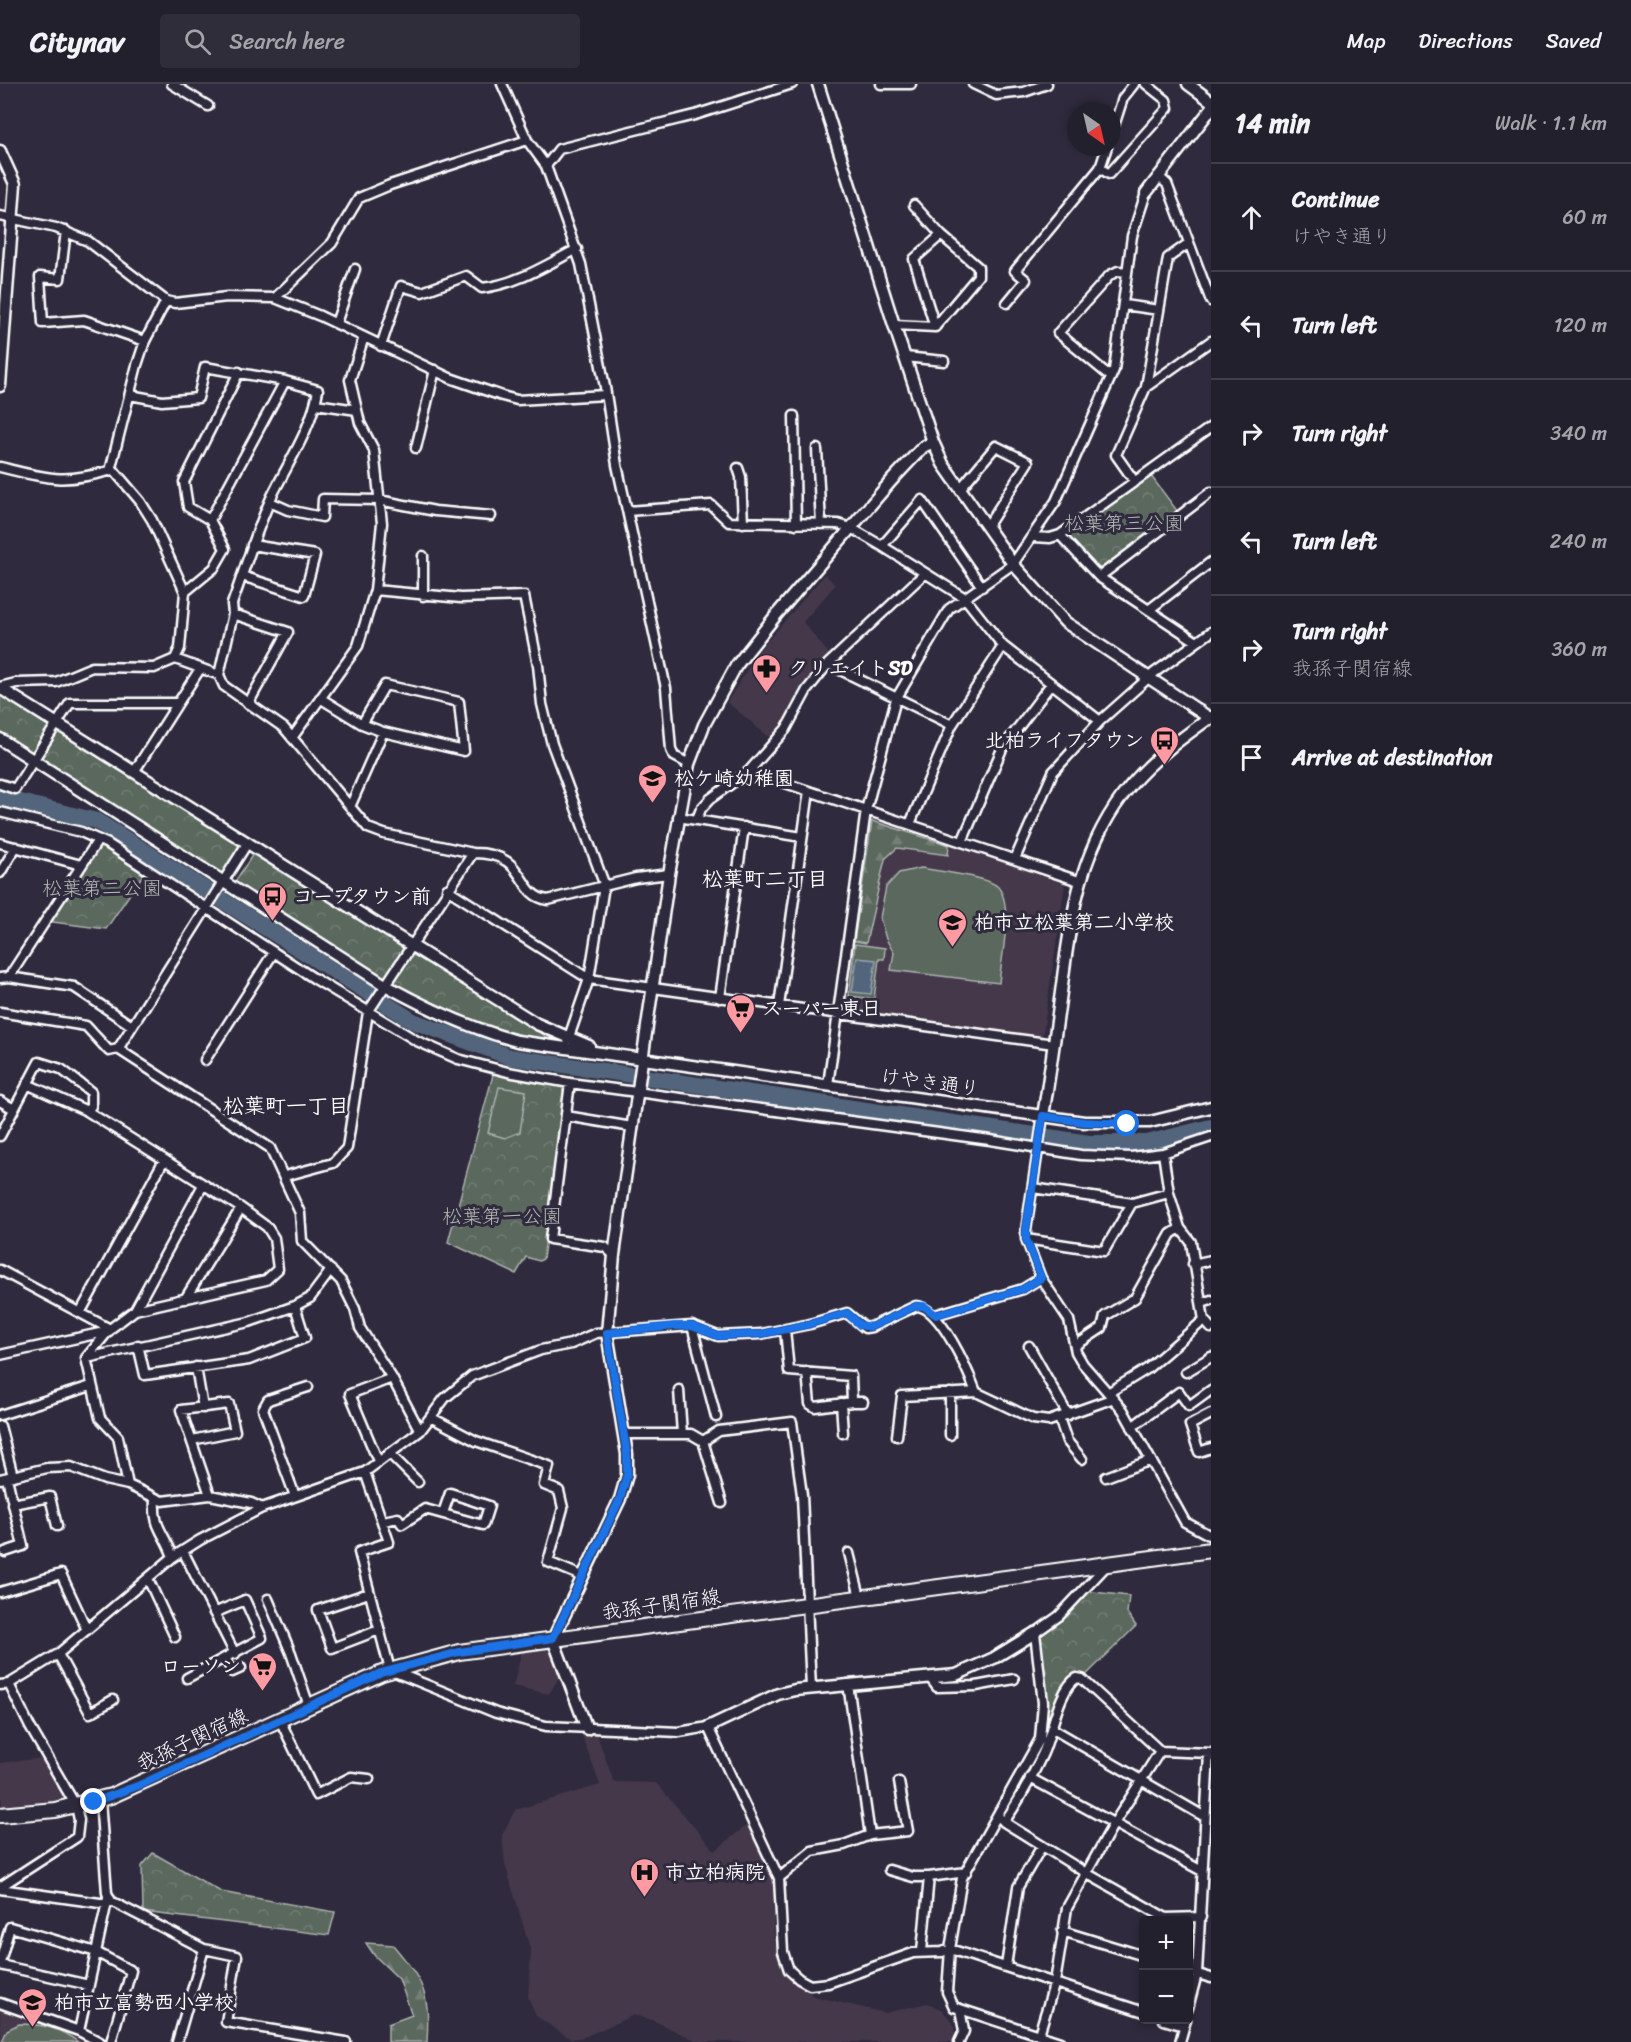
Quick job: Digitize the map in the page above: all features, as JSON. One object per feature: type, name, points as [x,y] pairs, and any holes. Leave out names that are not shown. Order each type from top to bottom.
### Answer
[{"type":"main road","name":"我孫子関宿線","points":[[0,1815],[76,1806],[100,1800],[390,1670],[459,1652],[1211,1550]]},
{"type":"street","points":[[172,84],[208,106]]},
{"type":"street","points":[[502,84],[527,141],[546,166],[577,249],[627,512],[666,688],[671,750],[674,756],[689,764]]},
{"type":"street","points":[[538,154],[685,117],[792,84]]},
{"type":"street","points":[[818,84],[933,442],[960,489],[1013,564],[1065,622],[1210,718],[1162,755],[1131,785],[1105,823],[1090,851],[1079,881],[1071,917],[1026,1239],[1041,1278],[1069,1320],[1075,1346],[1083,1364],[1111,1396],[1132,1427],[1185,1522],[1211,1536]]},
{"type":"street","points":[[881,84],[911,84]]},
{"type":"street","points":[[973,84],[996,95],[1023,92],[1047,84]]},
{"type":"street","points":[[1121,104],[1134,84]]},
{"type":"street","points":[[1100,168],[1108,174],[1167,108],[1166,100],[1146,84]]},
{"type":"street","points":[[1188,84],[1211,101]]},
{"type":"street","points":[[828,1085],[866,810],[896,699],[949,609],[1013,564],[1034,537],[1066,481],[1111,376],[1120,338],[1132,236],[1146,193],[1211,109]]},
{"type":"street","points":[[275,298],[332,243],[359,198],[390,185],[527,141]]},
{"type":"street","points":[[546,166],[559,149]]},
{"type":"street","points":[[0,151],[15,184],[3,276],[0,386]]},
{"type":"street","points":[[1006,303],[1026,280],[1015,271],[1100,168],[1104,156]]},
{"type":"street","points":[[1158,176],[1167,184],[1211,301]]},
{"type":"street","points":[[914,205],[941,235],[978,267],[978,276],[935,327]]},
{"type":"street","points":[[0,216],[66,231],[88,241],[166,301],[175,303],[227,297],[275,298],[336,323],[435,370],[517,400],[606,395]]},
{"type":"street","points":[[66,231],[60,279],[40,277],[43,323],[84,320],[145,341]]},
{"type":"street","points":[[935,327],[914,259],[941,235]]},
{"type":"street","points":[[1135,482],[1116,455],[1146,387],[1168,258],[1189,243]]},
{"type":"street","points":[[381,346],[401,286],[422,292],[466,276],[482,288],[490,287],[525,276],[577,249]]},
{"type":"street","points":[[336,323],[355,269]]},
{"type":"street","points":[[1111,376],[1058,333],[1110,275],[1127,272]]},
{"type":"street","points":[[0,688],[16,683],[56,682],[92,667],[154,668],[175,659],[180,648],[184,592],[152,520],[140,501],[111,467],[145,341],[166,301]]},
{"type":"street","points":[[1124,304],[1159,310]]},
{"type":"street","points":[[894,325],[935,327]]},
{"type":"street","points":[[292,738],[358,646],[375,590],[382,542],[374,450],[360,423],[350,380],[364,337]]},
{"type":"street","points":[[1146,387],[1211,341]]},
{"type":"street","points":[[905,357],[944,361]]},
{"type":"street","points":[[130,395],[162,401],[198,398],[205,367],[285,381],[318,390],[309,423],[270,502],[252,545],[232,604],[232,614],[219,675],[224,686],[284,728],[368,828],[384,834],[473,853],[502,856],[512,865],[537,899],[548,900],[604,886],[669,874]]},
{"type":"street","points":[[416,448],[435,370]]},
{"type":"street","points":[[184,592],[214,568],[225,549],[210,520],[188,507],[184,482],[239,372]]},
{"type":"street","points":[[210,520],[285,381]]},
{"type":"street","points":[[316,404],[357,410]]},
{"type":"street","points":[[794,416],[796,524]]},
{"type":"street","points":[[1034,537],[1050,538],[1060,535],[1211,427]]},
{"type":"street","points":[[587,1729],[553,1638],[620,1499],[628,1466],[625,1434],[607,1333],[614,1255],[640,1071],[678,817],[689,764],[704,725],[736,666],[851,528],[916,455],[933,442]]},
{"type":"street","points":[[960,489],[996,446],[1028,462],[987,527]]},
{"type":"street","points":[[817,449],[821,524]]},
{"type":"street","points":[[0,466],[58,481],[81,479],[113,470]]},
{"type":"street","points":[[738,468],[741,477],[743,523]]},
{"type":"street","points":[[1099,577],[1211,492]]},
{"type":"street","points":[[270,502],[288,510],[322,517],[323,499],[379,500],[435,511],[491,516]]},
{"type":"street","points":[[882,546],[922,500],[982,587]]},
{"type":"street","points":[[627,512],[711,505],[729,522],[838,524],[851,528],[965,598],[1003,646],[1100,721]]},
{"type":"street","points":[[1060,535],[1099,577],[1197,642]]},
{"type":"street","points":[[242,576],[304,596],[315,555],[252,545]]},
{"type":"street","points":[[423,556],[423,596]]},
{"type":"street","points":[[1150,609],[1211,562]]},
{"type":"street","points":[[697,819],[701,809],[710,799],[749,771],[786,729],[807,690],[828,664],[924,574]]},
{"type":"street","points":[[375,590],[423,596],[524,596],[538,666],[542,704],[552,744],[604,886],[590,979],[568,1040]]},
{"type":"street","points":[[232,614],[288,632],[248,704]]},
{"type":"street","points":[[1016,859],[1053,772],[1100,721],[1148,678],[1211,632]]},
{"type":"street","points":[[910,824],[952,725],[1003,646]]},
{"type":"street","points":[[175,659],[219,675]]},
{"type":"street","points":[[828,664],[952,725]]},
{"type":"street","points":[[134,772],[200,669]]},
{"type":"street","points":[[962,842],[1002,749],[1052,684]]},
{"type":"street","points":[[321,698],[362,724],[383,732],[464,751],[459,702],[385,686],[362,724]]},
{"type":"street","points":[[0,688],[537,1024],[568,1040],[642,1059]]},
{"type":"street","points":[[0,784],[15,789],[70,703],[178,703]]},
{"type":"street","points":[[350,807],[383,732]]},
{"type":"street","points":[[0,739],[382,989],[489,1034],[517,1041],[642,1059]]},
{"type":"street","points":[[749,771],[1079,881]]},
{"type":"street","points":[[779,1006],[809,791]]},
{"type":"street","points":[[0,812],[81,832],[108,844],[207,905],[274,952],[417,1041],[458,1059],[508,1072],[570,1083],[638,1090],[1040,1145],[1105,1157],[1163,1153],[1211,1137]]},
{"type":"street","points":[[678,817],[802,837]]},
{"type":"street","points":[[720,998],[744,827]]},
{"type":"street","points":[[98,840],[4,978],[74,987],[132,1026]]},
{"type":"street","points":[[118,1049],[248,842]]},
{"type":"street","points":[[0,843],[81,865]]},
{"type":"street","points":[[0,873],[16,848]]},
{"type":"street","points":[[285,1176],[333,1163],[346,1148],[370,1010],[447,889],[473,853]]},
{"type":"street","points":[[447,889],[590,979],[1054,1044]]},
{"type":"street","points":[[205,1060],[274,952]]},
{"type":"street","points":[[0,1012],[86,1026],[109,1051],[118,1049],[261,1139],[270,1148],[285,1176],[300,1213],[302,1241],[341,1281],[355,1310],[360,1328],[392,1378],[420,1431]]},
{"type":"street","name":"けやき通り","points":[[642,1059],[828,1085],[1043,1121],[1127,1124],[1175,1117],[1211,1107]]},
{"type":"street","points":[[0,1136],[39,1062],[61,1069],[91,1092],[91,1106],[87,1111]]},
{"type":"street","points":[[570,1083],[550,1239],[605,1247],[614,1255]]},
{"type":"street","points":[[27,1084],[87,1111],[241,1208],[267,1227],[274,1238],[278,1269],[266,1280],[135,1310]]},
{"type":"street","points":[[0,1101],[14,1109]]},
{"type":"street","points":[[566,1116],[632,1127]]},
{"type":"street","points":[[897,1436],[902,1395],[976,1392],[1033,1419],[1049,1421],[1064,1416],[1111,1396],[1147,1369],[1204,1320],[1207,1301],[1193,1264],[1191,1242],[1180,1228],[1169,1193],[1163,1153]]},
{"type":"street","points":[[80,1313],[164,1160]]},
{"type":"street","points":[[86,1358],[110,1330],[135,1310],[203,1185]]},
{"type":"street","points":[[1033,1188],[1132,1203],[1169,1193]]},
{"type":"street","points":[[1026,1239],[1104,1251],[1132,1203]]},
{"type":"street","points":[[185,1299],[241,1208]]},
{"type":"street","points":[[1075,1346],[1102,1328],[1105,1316],[1135,1298],[1171,1234],[1180,1228]]},
{"type":"street","points":[[1193,1264],[1211,1260]]},
{"type":"street","points":[[0,1270],[110,1330]]},
{"type":"street","points":[[86,1358],[249,1322],[295,1306],[310,1298],[331,1270]]},
{"type":"street","points":[[936,1315],[1023,1289],[1041,1278]]},
{"type":"street","points":[[138,1345],[145,1375],[249,1360],[305,1338],[295,1306]]},
{"type":"street","points":[[0,1888],[76,1837],[79,1820],[76,1806],[4,1685],[58,1654],[183,1551],[262,1508],[365,1472],[420,1431],[445,1398],[472,1376],[541,1350],[571,1344],[596,1333],[692,1326],[718,1336],[785,1330],[841,1313],[847,1313],[865,1328],[916,1306],[924,1306],[936,1315],[969,1374],[976,1392]]},
{"type":"street","points":[[1204,1320],[1211,1328]]},
{"type":"street","points":[[692,1326],[716,1418]]},
{"type":"street","points":[[0,1355],[110,1330]]},
{"type":"street","points":[[785,1330],[789,1371],[851,1376],[852,1402]]},
{"type":"street","points":[[1029,1346],[1064,1416],[1067,1441],[1082,1459]]},
{"type":"street","points":[[1186,1372],[1211,1357]]},
{"type":"street","points":[[86,1358],[100,1418],[118,1437],[128,1485]]},
{"type":"street","points":[[196,1367],[203,1408]]},
{"type":"street","points":[[807,1372],[810,1404],[815,1407],[863,1402]]},
{"type":"street","points":[[378,1461],[350,1394],[392,1378]]},
{"type":"street","points":[[0,1415],[91,1386]]},
{"type":"street","points":[[295,1496],[263,1409],[268,1400],[308,1387]]},
{"type":"street","points":[[679,1390],[682,1434]]},
{"type":"street","points":[[1132,1427],[1179,1392],[1189,1406],[1211,1390]]},
{"type":"street","points":[[950,1393],[950,1435]]},
{"type":"street","points":[[841,1403],[843,1433]]},
{"type":"street","points":[[192,1440],[235,1431],[229,1404],[181,1410],[210,1495]]},
{"type":"street","points":[[1211,1414],[1190,1425],[1199,1452],[1211,1448]]},
{"type":"street","points":[[432,1418],[476,1441],[549,1466],[544,1485],[559,1491],[563,1508],[548,1562],[582,1576]]},
{"type":"street","points":[[704,1441],[719,1431],[792,1422],[802,1495],[811,1688]]},
{"type":"street","points":[[0,1426],[7,1478],[23,1546],[5,1552]]},
{"type":"street","points":[[625,1434],[691,1434],[704,1441],[722,1503]]},
{"type":"street","points":[[389,1453],[418,1482]]},
{"type":"street","points":[[1106,1477],[1151,1460]]},
{"type":"street","points":[[7,1478],[47,1468],[71,1467],[105,1480],[128,1485],[155,1499],[171,1501],[210,1495],[251,1503],[262,1508]]},
{"type":"street","points":[[365,1472],[389,1542],[359,1552],[390,1670],[513,1719],[587,1729],[679,1732],[708,1726],[778,1694],[848,1684],[956,1676],[1035,1634],[1059,1616],[1109,1563]]},
{"type":"street","points":[[383,1521],[399,1518],[402,1524],[425,1509],[483,1524],[489,1506],[450,1493],[443,1513]]},
{"type":"street","points":[[12,1504],[50,1497],[57,1526]]},
{"type":"street","points":[[155,1499],[155,1523],[167,1540],[173,1557]]},
{"type":"street","points":[[183,1551],[235,1654]]},
{"type":"street","points":[[849,1553],[860,1597]]},
{"type":"street","points":[[0,1592],[61,1574],[87,1630]]},
{"type":"street","points":[[148,1579],[175,1637]]},
{"type":"street","points":[[369,1593],[318,1610],[332,1648],[379,1630]]},
{"type":"street","points":[[268,1599],[291,1653],[309,1706]]},
{"type":"street","points":[[187,1678],[262,1638],[245,1600],[214,1614]]},
{"type":"street","points":[[1001,1819],[1040,1739],[1043,1703],[1035,1634]]},
{"type":"street","points":[[58,1654],[90,1713],[113,1700]]},
{"type":"street","points":[[226,1659],[232,1672],[241,1668]]},
{"type":"street","points":[[1060,2042],[954,2007],[947,1992],[950,1949],[962,1878],[1030,1778],[1053,1729],[1060,1701],[1073,1680],[1082,1678],[1160,1751],[1210,1753],[1201,1917],[1193,1972],[1211,1978]]},
{"type":"street","points":[[931,1679],[937,1688],[976,1686],[1014,1679]]},
{"type":"street","points":[[848,1684],[870,1835]]},
{"type":"street","points":[[280,1720],[316,1795],[351,1777],[369,1779]]},
{"type":"street","points":[[708,1726],[779,1878],[778,1913],[783,1952],[789,1970],[810,1985],[828,1983],[922,1952],[942,1952],[950,1949],[1139,2011]]},
{"type":"street","points":[[1053,1729],[1205,1817]]},
{"type":"street","points":[[1039,2034],[1055,1982],[1067,1908],[1113,1825],[1160,1751]]},
{"type":"street","points":[[1030,1778],[1113,1825],[1202,1871]]},
{"type":"street","points":[[779,1878],[812,1851],[844,1845],[870,1835],[908,1831],[899,1782]]},
{"type":"street","points":[[79,2031],[108,1900],[100,1800]]},
{"type":"street","points":[[1001,1819],[1086,1873],[1166,1918],[1201,1917]]},
{"type":"street","points":[[1006,1966],[1018,1887],[1042,1846]]},
{"type":"street","points":[[889,1870],[913,1877],[966,1872]]},
{"type":"street","points":[[922,1952],[929,1877]]},
{"type":"street","points":[[0,1888],[108,1900],[204,1949],[237,1956],[225,2022],[346,2042]]},
{"type":"street","points":[[89,1986],[0,1963],[10,1927],[96,1952],[131,1971],[111,2042]]},
{"type":"street","points":[[1062,1931],[1139,1955]]},
{"type":"street","points":[[177,2042],[204,1949]]},
{"type":"street","points":[[0,2003],[79,2031],[100,2042]]},
{"type":"street","points":[[959,2042],[964,2031],[960,2009]]},
{"type":"street","points":[[1180,2042],[1185,2024]]},
{"type":"shaded area","points":[[825,574],[835,585],[803,622],[830,655],[813,672],[782,725],[770,738],[727,702],[759,651]]},
{"type":"shaded area","name":"柏市立松葉第二小学校","points":[[872,816],[1065,884],[1042,1039],[843,1010],[868,818]]},
{"type":"shaded area","points":[[544,1646],[553,1653],[561,1674],[549,1694],[513,1686],[522,1650]]},
{"type":"shaded area","name":"市立柏病院","points":[[581,1733],[597,1735],[614,1782],[656,1783],[715,1851],[748,1824],[773,1879],[774,1942],[780,1958],[793,1978],[813,1996],[885,2013],[928,2003],[942,2010],[953,2023],[955,2036],[952,2042],[699,2042],[652,2020],[634,2015],[584,2037],[571,2039],[536,2016],[528,1998],[531,1952],[505,1864],[502,1835],[515,1810],[600,1785]]},
{"type":"shaded area","points":[[44,1758],[68,1800],[2,1809],[0,1763]]},
{"type":"shaded area","name":"柏市立富勢西小学校","points":[[0,2005],[46,2019],[92,2042],[0,2042]]},
{"type":"green space","name":"松葉第三公園","points":[[1151,476],[1178,512],[1101,568],[1097,567],[1070,538],[1070,534]]},
{"type":"green space","points":[[0,691],[50,723],[51,727],[35,753],[31,753],[0,734]]},
{"type":"green space","points":[[62,730],[240,842],[241,846],[223,873],[220,874],[43,761],[42,757],[58,732]]},
{"type":"green space","points":[[872,821],[949,845],[948,855],[897,848],[885,859],[866,943],[854,941]]},
{"type":"green space","name":"松葉第二公園","points":[[100,843],[145,872],[106,929],[53,922],[51,918]]},
{"type":"green space","points":[[255,851],[403,945],[404,948],[386,977],[382,978],[234,883]]},
{"type":"green space","points":[[921,868],[973,877],[998,887],[1003,895],[1006,919],[999,983],[891,970],[894,953],[886,939],[880,918],[886,887],[899,873]]},
{"type":"green space","points":[[855,944],[885,948],[884,959],[879,959],[874,999],[849,996]]},
{"type":"green space","points":[[415,952],[559,1040],[559,1043],[537,1042],[495,1032],[453,1015],[394,985],[393,981],[411,953]]},
{"type":"green space","name":"松葉第一公園","points":[[494,1071],[567,1085],[543,1259],[539,1261],[526,1257],[516,1274],[448,1242]]},
{"type":"green space","points":[[499,1087],[526,1091],[520,1132],[505,1138],[488,1133]]},
{"type":"green space","points":[[1084,1591],[1129,1596],[1127,1613],[1136,1626],[1082,1679],[1073,1680],[1053,1729],[1004,1822],[998,1816],[1040,1739],[1043,1703],[1035,1633]]},
{"type":"green space","points":[[153,1853],[221,1892],[335,1912],[329,1935],[143,1912],[142,1866]]},
{"type":"green space","points":[[366,1943],[393,1945],[412,1969],[426,2000],[427,2042],[388,2042],[388,2024],[412,2015],[399,1979],[374,1955]]},
{"type":"green space","points":[[19,2024],[50,2028],[78,2042],[2,2042],[7,2030]]},
{"type":"water","points":[[857,958],[876,960],[871,994],[852,992]]},
{"type":"waterway","points":[[0,797],[97,821],[413,1021],[510,1057],[1089,1143],[1147,1143],[1211,1127]]},
{"type":"place","name":"クリエイトSD","points":[[767,694]]},
{"type":"place","name":"北柏ライフタウン","points":[[1165,766]]},
{"type":"place","name":"松ケ崎幼稚園","points":[[653,804]]},
{"type":"place","name":"コープタウン前","points":[[272,922]]},
{"type":"place","name":"柏市立松葉第二小学校","points":[[953,948]]},
{"type":"place","name":"スーパー東日","points":[[741,1034]]},
{"type":"place","name":"ローソン","points":[[262,1692]]},
{"type":"place","name":"市立柏病院","points":[[644,1898]]},
{"type":"place","name":"柏市立富勢西小学校","points":[[33,2028]]},
{"type":"district","name":"松葉町二丁目","points":[[765,879]]},
{"type":"district","name":"松葉町一丁目","points":[[286,1106]]},
{"type":"route","points":[[94,1802],[140,1785],[381,1673],[459,1652],[553,1638],[620,1499],[627,1475],[625,1434],[607,1333],[692,1326],[718,1336],[761,1334],[810,1324],[841,1313],[847,1313],[865,1328],[916,1306],[924,1306],[936,1315],[979,1300],[1023,1289],[1041,1278],[1026,1239],[1026,1230],[1043,1116],[1084,1122],[1127,1124]]}]
